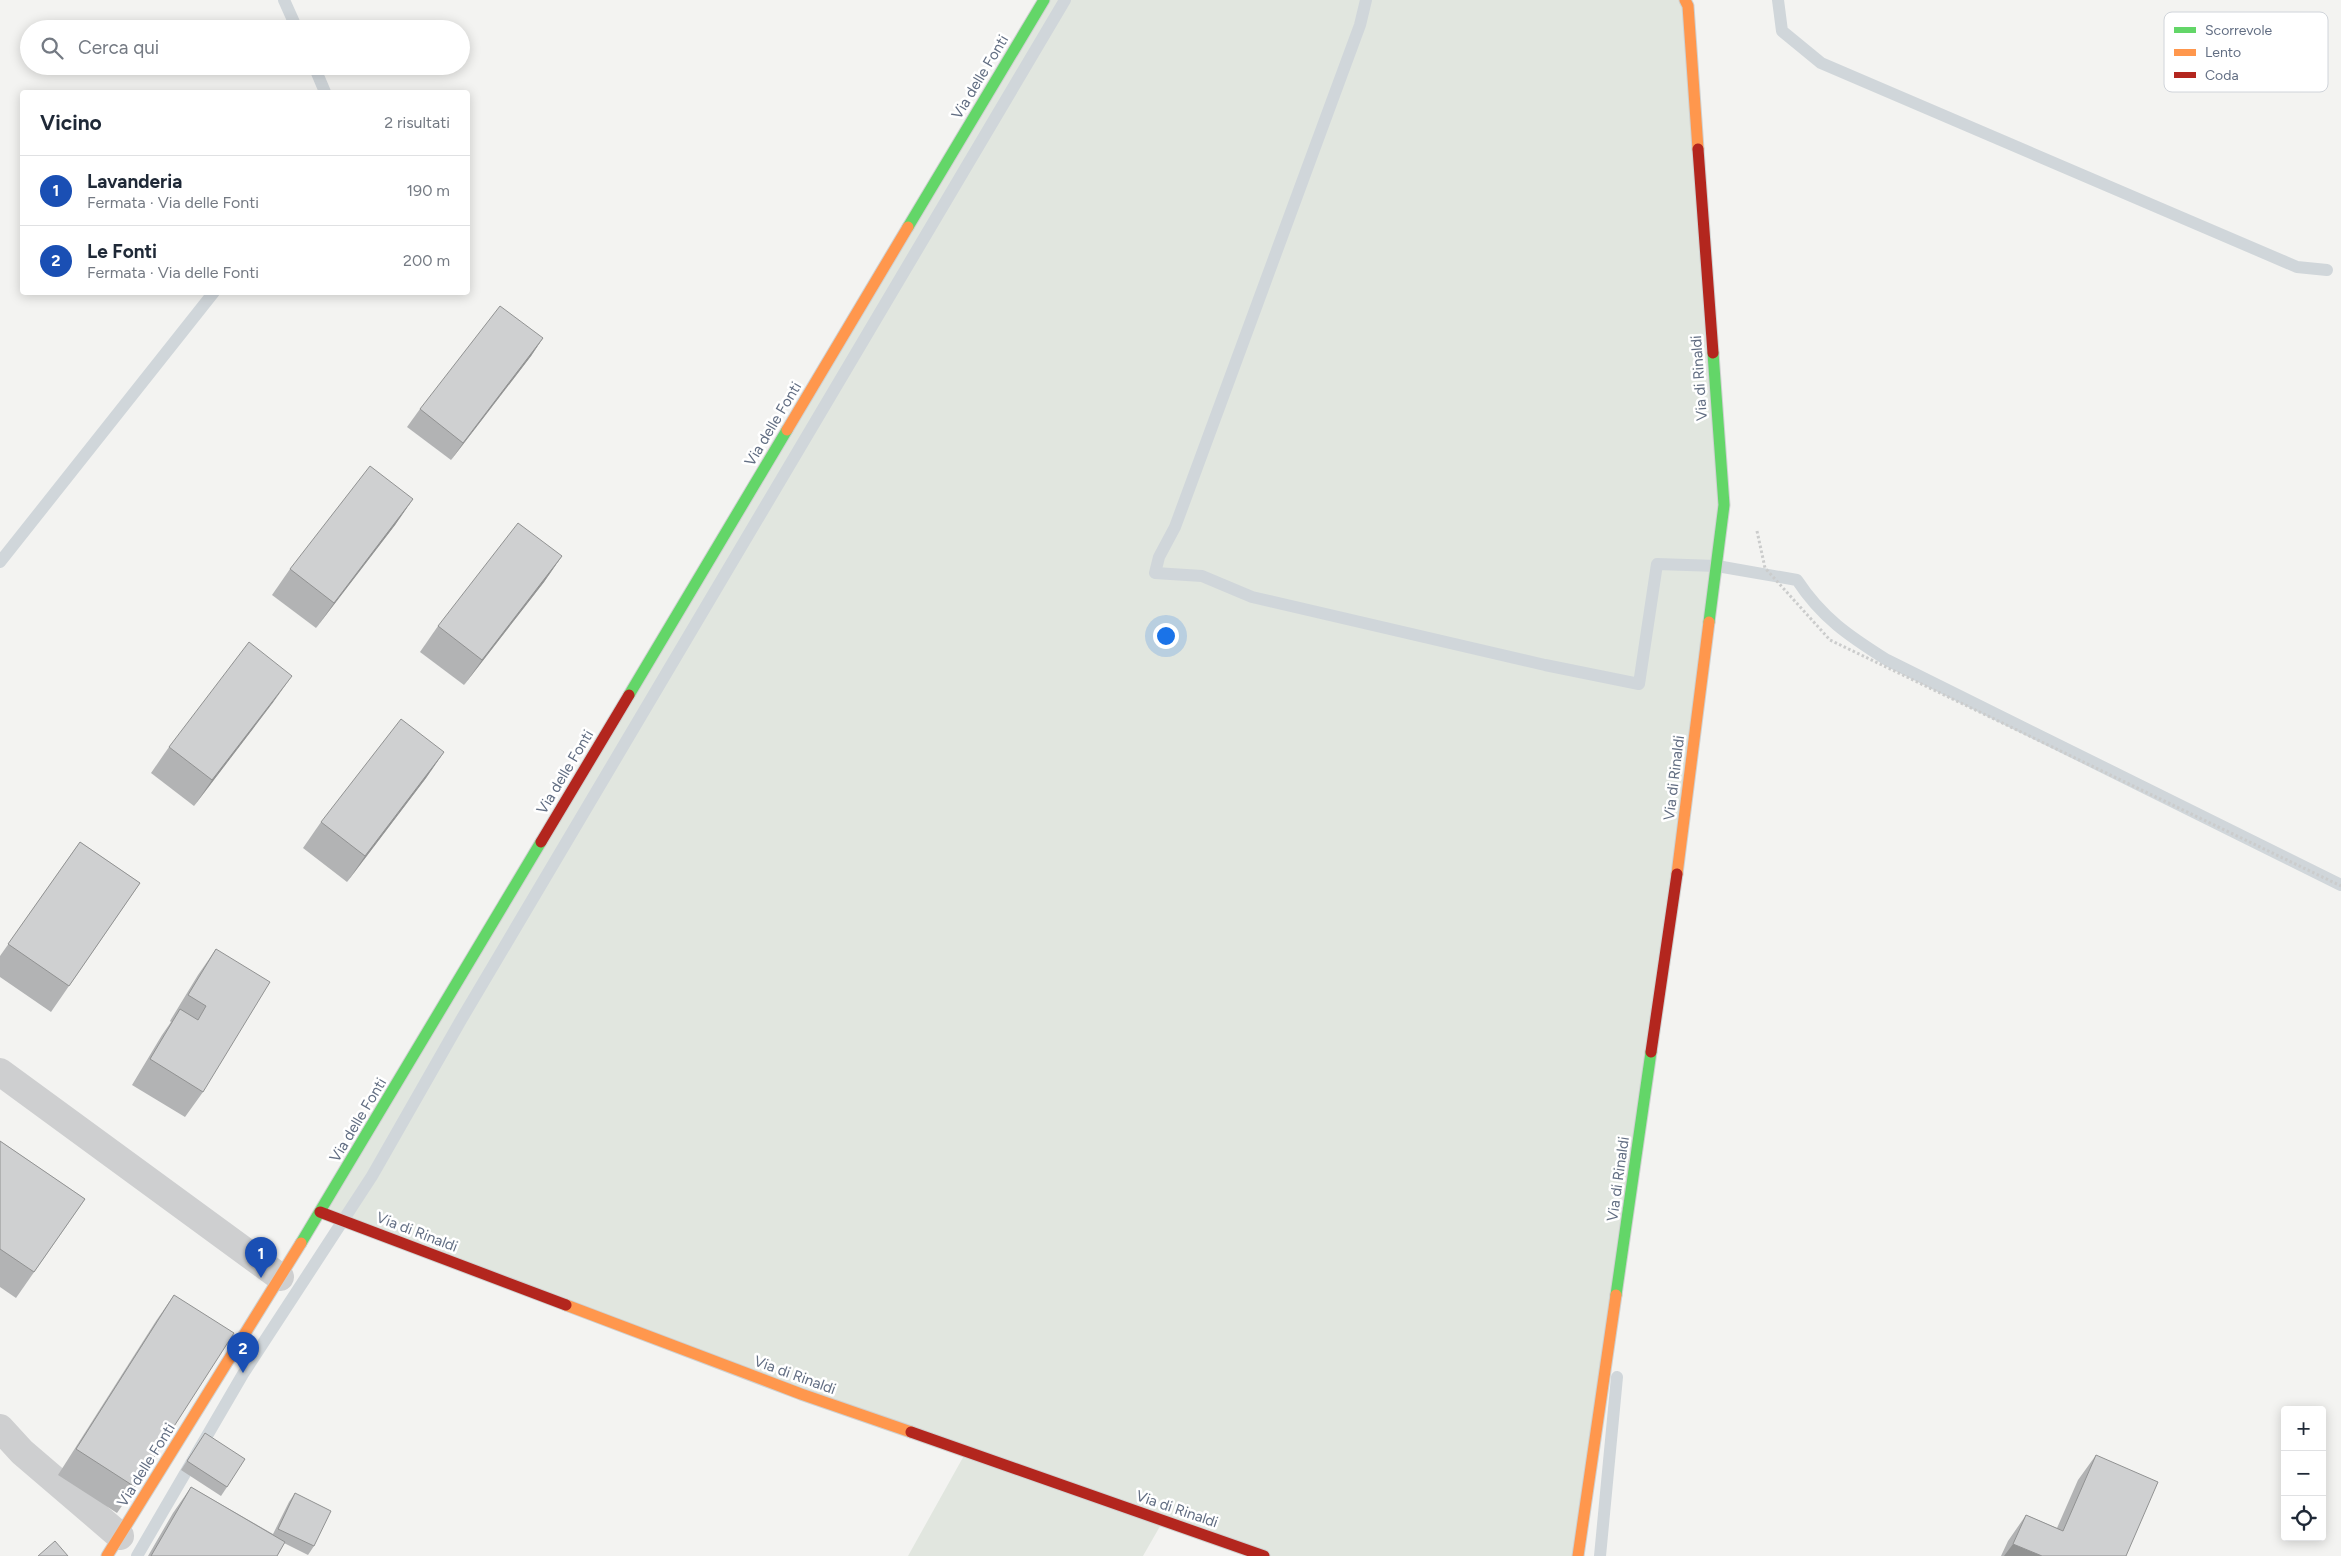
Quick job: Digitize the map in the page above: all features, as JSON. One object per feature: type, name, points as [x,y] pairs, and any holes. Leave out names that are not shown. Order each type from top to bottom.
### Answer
[{"type":"street","name":"Via delle Fonti","points":[[113,1546],[320,1212],[1044,0]]},
{"type":"street","name":"Via di Rinaldi","points":[[1578,1556],[1680,851],[1724,505],[1688,6],[1684,0]]},
{"type":"street","points":[[0,1072],[280,1277]]},
{"type":"street","name":"Via di Rinaldi","points":[[320,1212],[801,1394],[1264,1556]]},
{"type":"street","points":[[0,1428],[113,1546]]},
{"type":"path","points":[[1757,530],[1765,568],[1830,640],[2341,886]]},
{"type":"shaded area","points":[[1044,0],[1685,0],[1724,505],[1578,1556],[1264,1556],[1163,1521],[1143,1556],[908,1556],[966,1452],[320,1212]]},
{"type":"building","points":[[500,306],[543,338],[463,443],[420,409]]},
{"type":"building","points":[[370,466],[413,499],[334,603],[290,569]]},
{"type":"building","points":[[518,523],[562,556],[482,660],[438,626]]},
{"type":"building","points":[[249,642],[292,676],[212,780],[169,747]]},
{"type":"building","points":[[401,719],[444,752],[365,856],[321,822]]},
{"type":"building","points":[[80,842],[140,883],[69,986],[8,944]]},
{"type":"building","points":[[216,949],[270,982],[203,1092],[150,1059],[180,1009],[198,1020],[206,1006],[188,995]]},
{"type":"building","points":[[0,1141],[85,1199],[34,1272],[0,1249]]},
{"type":"building","points":[[174,1295],[234,1333],[135,1487],[76,1449]]},
{"type":"building","points":[[205,1433],[245,1459],[227,1487],[187,1461]]},
{"type":"building","points":[[2096,1455],[2158,1482],[2126,1556],[2042,1556],[2013,1544],[2026,1515],[2063,1531]]},
{"type":"building","points":[[191,1487],[285,1542],[277,1556],[151,1556]]},
{"type":"building","points":[[295,1493],[331,1511],[314,1546],[278,1529]]},
{"type":"building","points":[[55,1541],[68,1556],[38,1556]]},
{"type":"waterway","points":[[284,0],[293,20]]},
{"type":"waterway","points":[[137,1556],[243,1374],[372,1176],[461,1020],[1065,0]]},
{"type":"waterway","points":[[1366,0],[1360,25],[1175,527],[1159,557],[1155,573],[1202,576],[1252,597],[1545,665],[1639,684],[1657,564],[1717,566],[1797,580],[1826,616],[1860,643],[1887,660],[2341,885]]},
{"type":"waterway","points":[[1778,0],[1782,31],[1821,63],[2297,267],[2327,270]]},
{"type":"waterway","points":[[318,75],[324,90]]},
{"type":"waterway","points":[[0,562],[212,295]]},
{"type":"waterway","points":[[1600,1556],[1617,1377]]},
{"type":"traffic: fast","points":[[908,227],[1044,0]]},
{"type":"traffic: fast","points":[[1709,622],[1724,505],[1713,353]]},
{"type":"traffic: fast","points":[[629,695],[787,430]]},
{"type":"traffic: fast","points":[[301,1243],[541,842]]},
{"type":"traffic: fast","points":[[1616,1295],[1651,1052]]},
{"type":"traffic: slow","points":[[1685,0],[1688,6],[1698,149]]},
{"type":"traffic: slow","points":[[787,430],[908,227]]},
{"type":"traffic: slow","points":[[1677,874],[1709,622]]},
{"type":"traffic: slow","points":[[107,1556],[301,1243]]},
{"type":"traffic: slow","points":[[1578,1556],[1616,1295]]},
{"type":"traffic: slow","points":[[566,1305],[801,1394],[911,1432]]},
{"type":"traffic: jam","points":[[1698,149],[1713,353]]},
{"type":"traffic: jam","points":[[541,842],[629,695]]},
{"type":"traffic: jam","points":[[1651,1052],[1677,874]]},
{"type":"traffic: jam","points":[[320,1212],[566,1305]]},
{"type":"traffic: jam","points":[[911,1432],[1264,1556]]},
{"type":"place","name":"Lavanderia","points":[[261,1278]]},
{"type":"place","name":"Le Fonti","points":[[243,1373]]}]
